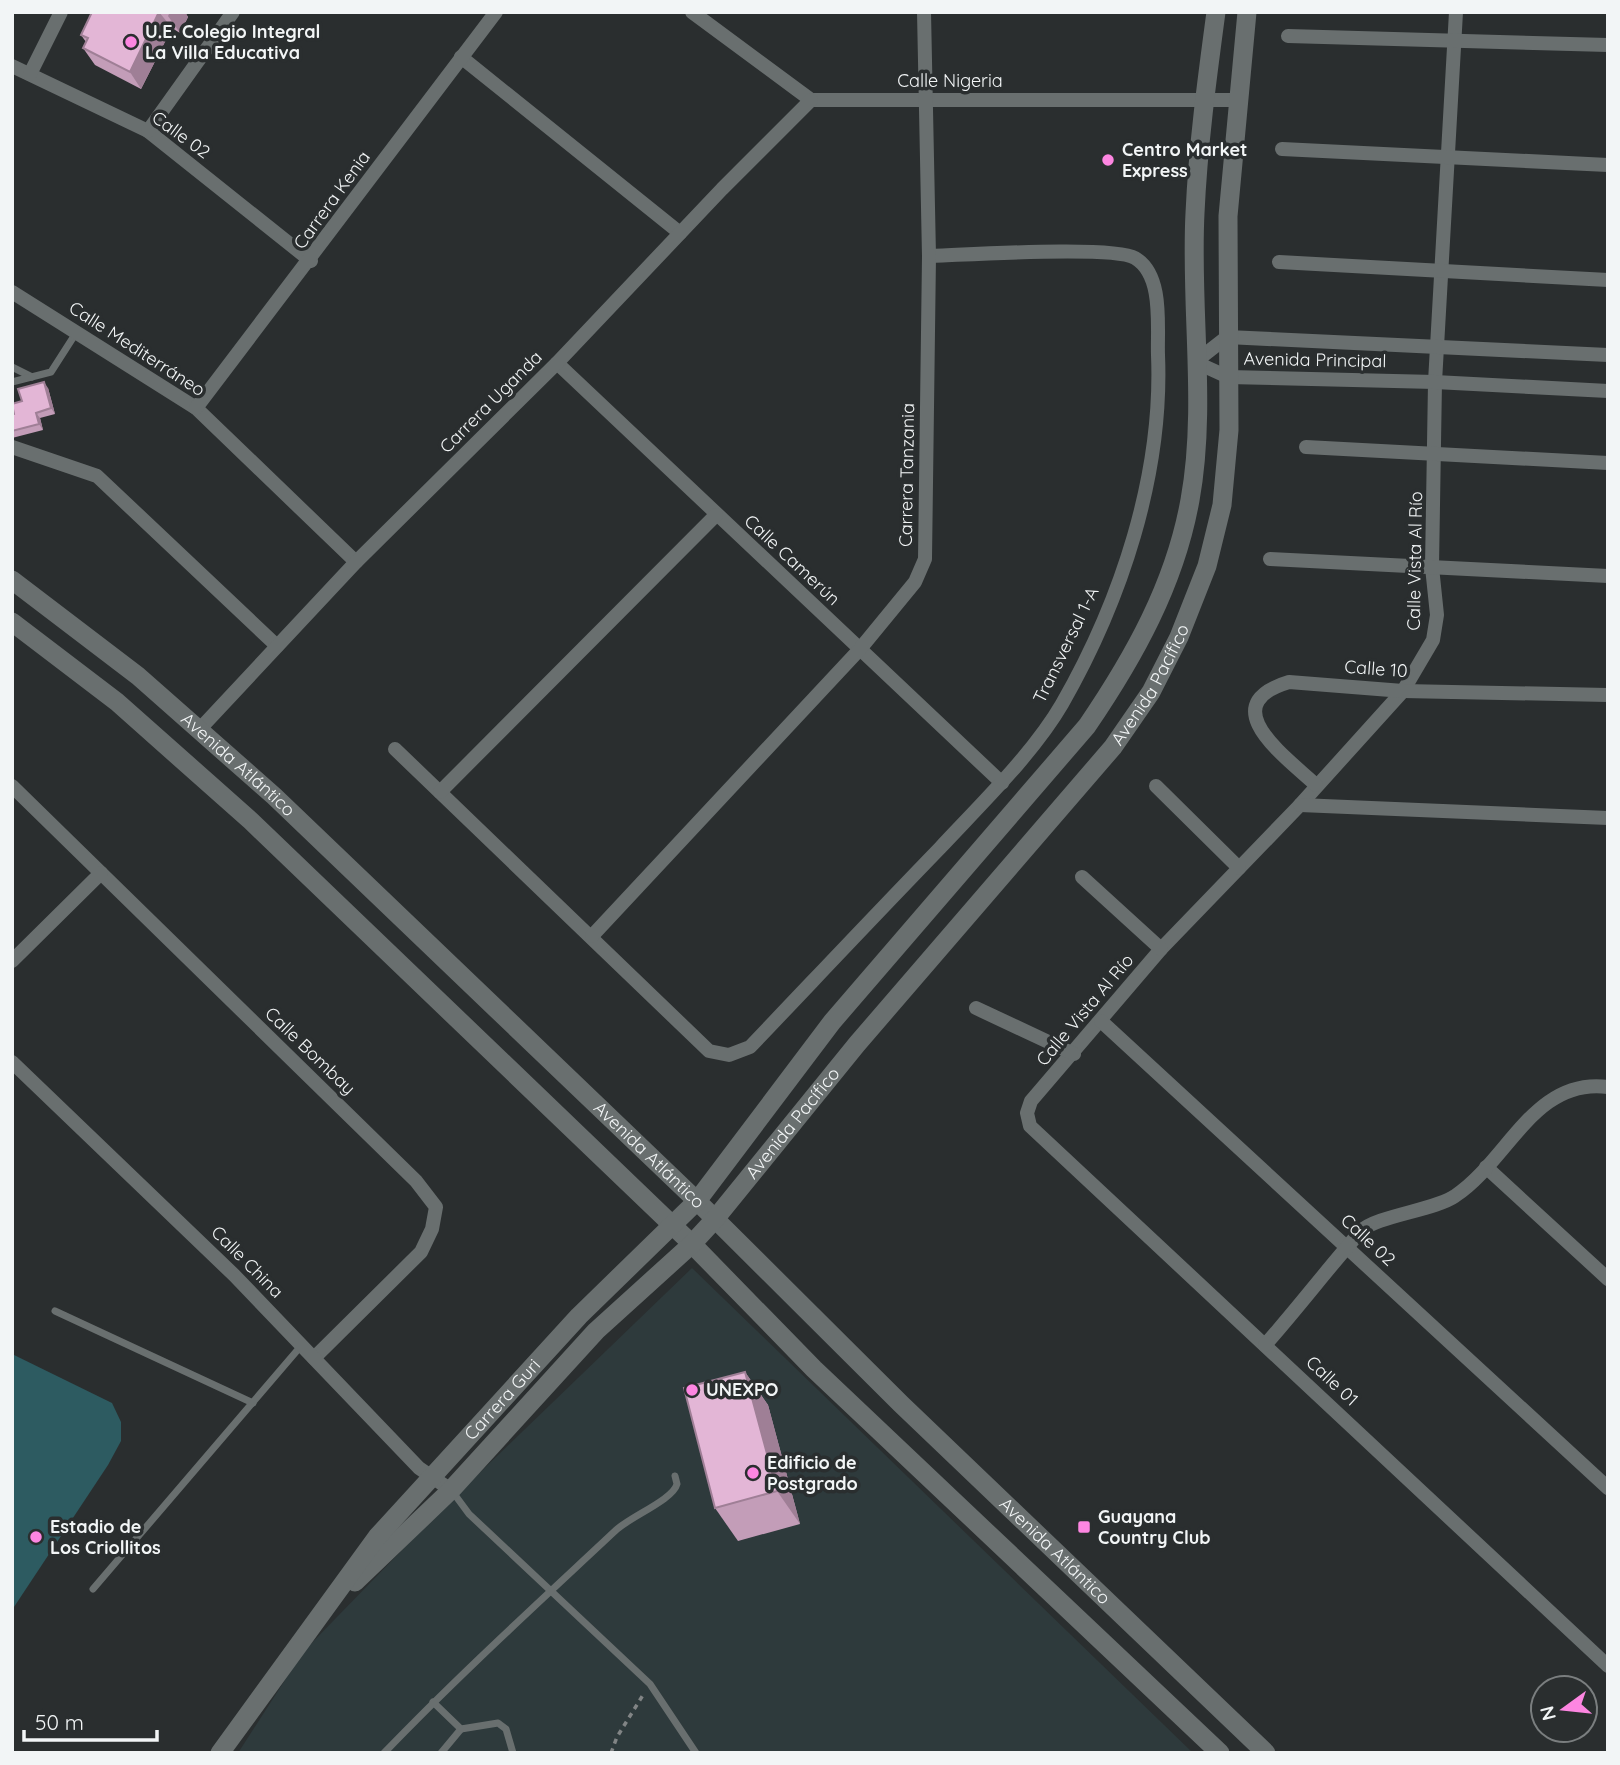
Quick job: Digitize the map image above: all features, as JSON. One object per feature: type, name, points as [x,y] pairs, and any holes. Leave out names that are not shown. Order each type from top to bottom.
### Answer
[{"type":"street","points":[[30,74],[61,12]]},
{"type":"street","points":[[148,131],[233,12]]},
{"type":"street","name":"Carrera Kenia","points":[[196,408],[311,261],[496,12]]},
{"type":"street","points":[[692,12],[811,100]]},
{"type":"street","name":"Carrera Tanzania","points":[[592,936],[860,649],[915,582],[925,559],[929,256],[924,12]]},
{"type":"street","name":"Avenida Pacífico","points":[[697,1200],[832,1022],[1087,726],[1123,674],[1144,634],[1176,556],[1190,500],[1196,429],[1195,214],[1216,12]]},
{"type":"street","name":"Avenida Pacífico","points":[[715,1219],[916,975],[1113,747],[1151,692],[1179,638],[1207,566],[1222,505],[1229,430],[1228,216],[1247,12]]},
{"type":"street","name":"Calle Vista Al Río","points":[[1030,1126],[1027,1113],[1031,1101],[1074,1054],[1161,949],[1300,805],[1315,785],[1403,691],[1433,639],[1437,615],[1432,567],[1436,451],[1434,382],[1457,12]]},
{"type":"street","points":[[1288,36],[1608,45]]},
{"type":"street","points":[[461,58],[680,233]]},
{"type":"street","name":"Calle 02","points":[[12,66],[148,131],[311,261]]},
{"type":"street","name":"Calle Nigeria","points":[[811,100],[1237,100]]},
{"type":"street","name":"Carrera Uganda","points":[[198,731],[356,562],[557,363],[811,100]]},
{"type":"street","points":[[1282,149],[1448,160],[1608,165]]},
{"type":"street","name":"Transversal 1-A","points":[[592,936],[709,1051],[729,1055],[750,1047],[1002,783],[1061,705],[1105,614],[1140,520],[1159,391],[1156,292],[1148,274],[1135,258],[1105,252],[929,256]]},
{"type":"street","points":[[1279,262],[1608,279]]},
{"type":"street","name":"Calle Mediterráneo","points":[[12,292],[196,408],[356,562]]},
{"type":"street","name":"Avenida Principal","points":[[1608,355],[1227,337],[1195,362],[1228,377],[1434,382],[1608,391]]},
{"type":"street","name":"Calle Camerún","points":[[557,363],[1002,783]]},
{"type":"street","points":[[12,447],[97,476],[277,646]]},
{"type":"street","points":[[1307,447],[1436,451],[1608,463]]},
{"type":"street","points":[[440,792],[716,515]]},
{"type":"street","points":[[1270,559],[1608,576]]},
{"type":"street","name":"Avenida Atlántico","points":[[12,580],[138,676],[274,796],[697,1200],[901,1404],[1266,1753]]},
{"type":"street","name":"Avenida Atlántico","points":[[12,622],[117,702],[251,821],[692,1244],[814,1369],[1220,1753]]},
{"type":"street","name":"Calle 10","points":[[1315,785],[1260,732],[1254,717],[1258,699],[1273,686],[1289,681],[1403,691],[1608,695]]},
{"type":"street","points":[[395,750],[592,936]]},
{"type":"street","name":"Calle Bombay","points":[[12,786],[416,1181],[436,1207],[432,1230],[421,1252],[314,1358]]},
{"type":"street","points":[[1156,786],[1239,868]]},
{"type":"street","points":[[1300,805],[1608,818]]},
{"type":"street","points":[[12,961],[101,873]]},
{"type":"street","points":[[1082,877],[1161,949]]},
{"type":"street","points":[[884,962],[916,975]]},
{"type":"street","points":[[975,1008],[1074,1054]]},
{"type":"street","name":"Calle 02","points":[[1101,1021],[1608,1489]]},
{"type":"street","name":"Calle China","points":[[12,1062],[234,1275],[419,1468],[451,1490]]},
{"type":"street","points":[[1265,1345],[1349,1249],[1363,1229],[1454,1198],[1541,1106],[1581,1085],[1607,1087]]},
{"type":"street","name":"Calle 01","points":[[1030,1126],[1608,1666]]},
{"type":"street","points":[[1486,1167],[1608,1279]]},
{"type":"street","name":"Carrera Guri","points":[[220,1753],[377,1536],[579,1316],[697,1200]]},
{"type":"street","name":"Carrera Guri","points":[[324,1612],[451,1490],[596,1331],[692,1244],[715,1219]]},
{"type":"lane","points":[[12,382],[51,372],[76,333]]},
{"type":"lane","points":[[12,367],[32,377]]},
{"type":"lane","points":[[55,1311],[253,1402]]},
{"type":"lane","points":[[93,1589],[302,1345]]},
{"type":"lane","points":[[384,1753],[433,1702],[624,1521],[671,1496],[677,1484],[675,1476]]},
{"type":"lane","points":[[451,1490],[469,1514],[650,1684],[696,1753]]},
{"type":"lane","points":[[433,1702],[461,1730]]},
{"type":"lane","points":[[443,1752],[461,1730],[498,1723],[506,1729],[513,1753]]},
{"type":"path","points":[[611,1753],[617,1737],[650,1684]]},
{"type":"shaded area","name":"UNEXPO","points":[[692,1268],[1193,1753],[238,1753],[303,1652],[439,1512]]},
{"type":"shaded area","name":"Estadio de Los Criollitos","points":[[12,1354],[112,1403],[121,1422],[121,1441],[12,1610]]},
{"type":"building","points":[[92,12],[159,12],[130,72],[83,48],[88,38],[81,35]]},
{"type":"building","points":[[44,382],[51,408],[36,413],[39,424],[12,431],[12,404],[22,401],[18,389]]},
{"type":"building","points":[[745,1372],[777,1491],[715,1508],[684,1388]]},
{"type":"place","name":"U.E. Colegio Integral La Villa Educativa","points":[[131,42]]},
{"type":"place","name":"Centro Market Express","points":[[1108,160]]},
{"type":"place","name":"UNEXPO","points":[[692,1390]]},
{"type":"place","name":"Edificio de Postgrado","points":[[753,1473]]},
{"type":"place","name":"Guayana Country Club","points":[[1084,1527]]},
{"type":"place","name":"Estadio de Los Criollitos","points":[[36,1537]]}]
